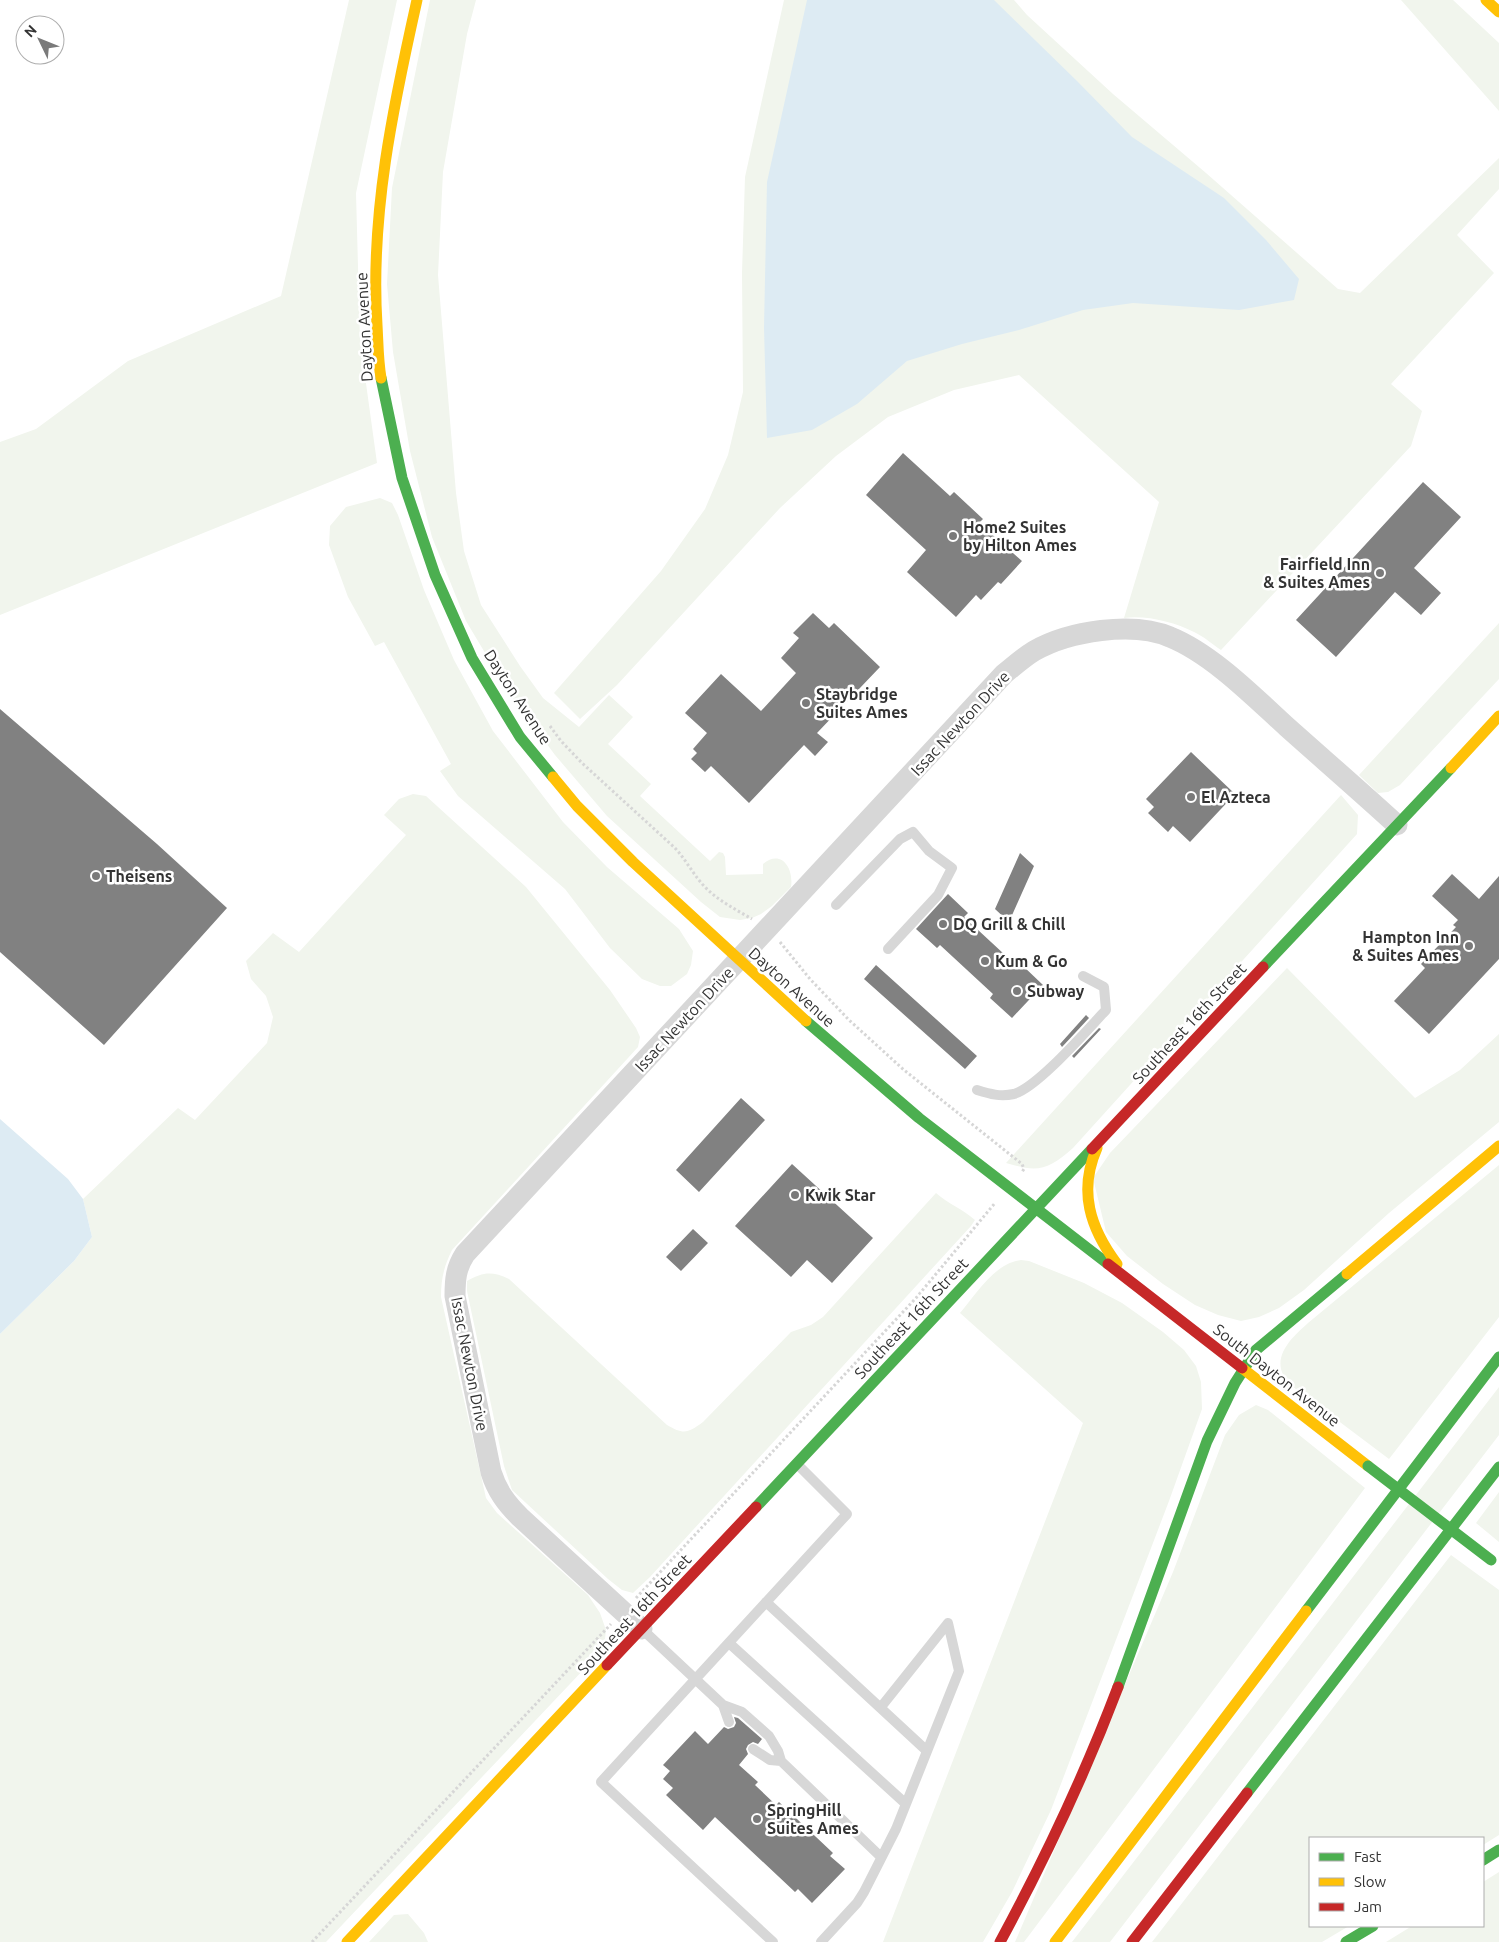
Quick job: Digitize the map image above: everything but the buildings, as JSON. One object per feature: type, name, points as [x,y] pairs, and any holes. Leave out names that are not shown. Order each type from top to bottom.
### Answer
[{"type":"main road","name":"Dayton Avenue","points":[[417,0],[394,104],[380,195],[375,293],[380,371],[402,478],[435,575],[472,658],[520,737],[577,806],[634,862],[803,1020],[919,1118],[1036,1210]]},
{"type":"main road","points":[[1486,0],[1499,12]]},
{"type":"main road","name":"Southeast 16th Street","points":[[347,1942],[1499,716]]},
{"type":"main road","points":[[1104,1137],[1095,1152],[1089,1170],[1088,1202],[1098,1235],[1114,1260],[1137,1288]]},
{"type":"main road","points":[[1000,1942],[1075,1789],[1125,1670],[1208,1440],[1223,1403],[1243,1369],[1256,1350],[1499,1146]]},
{"type":"main road","name":"South Dayton Avenue","points":[[1036,1210],[1495,1564]]},
{"type":"main road","points":[[1054,1942],[1499,1357]]},
{"type":"main road","points":[[1132,1942],[1499,1467]]},
{"type":"main road","points":[[1484,1859],[1499,1850]]},
{"type":"main road","points":[[1346,1942],[1372,1927]]},
{"type":"street","name":"Issac Newton Drive","points":[[642,1629],[520,1517],[504,1501],[496,1487],[489,1463],[457,1305],[455,1278],[458,1265],[465,1254],[1004,674],[1034,651],[1061,639],[1086,633],[1141,630],[1170,637],[1194,651],[1235,680],[1398,825]]},
{"type":"lane","points":[[836,905],[900,839],[913,832],[929,851],[952,868],[938,895],[888,949]]},
{"type":"lane","points":[[977,1090],[996,1096],[1016,1093],[1039,1079],[1106,1010],[1104,987],[1083,976]]},
{"type":"lane","points":[[772,1942],[601,1782],[847,1514],[797,1464]]},
{"type":"lane","points":[[766,1602],[927,1751]]},
{"type":"lane","points":[[821,1942],[857,1904],[896,1828],[959,1671],[948,1623],[881,1707]]},
{"type":"lane","points":[[642,1629],[723,1705],[742,1712],[770,1736],[781,1761],[881,1857]]},
{"type":"lane","points":[[729,1643],[906,1804]]},
{"type":"lane","points":[[723,1705],[729,1722]]},
{"type":"lane","points":[[753,1749],[770,1760],[781,1761]]},
{"type":"path","points":[[550,726],[561,742],[675,848],[704,885],[728,905],[752,918]]},
{"type":"path","points":[[782,944],[810,979],[849,1020],[904,1070],[1017,1160],[1024,1169]]},
{"type":"path","points":[[640,1594],[916,1298],[982,1218]]},
{"type":"path","points":[[312,1942],[606,1630]]},
{"type":"shaded area","points":[[349,0],[397,0],[356,193],[360,340],[377,463],[0,615],[0,442],[36,429],[128,361],[281,296]]},
{"type":"shaded area","points":[[430,0],[476,0],[467,34],[443,172],[438,275],[456,493],[464,551],[481,605],[543,698],[579,727],[609,695],[633,717],[608,744],[651,784],[640,796],[710,861],[719,852],[723,853],[726,875],[763,874],[763,864],[769,860],[781,860],[785,863],[790,873],[791,887],[772,906],[752,918],[740,920],[720,917],[701,902],[607,816],[555,755],[509,693],[466,621],[432,537],[410,451],[393,352],[387,284],[392,188]]},
{"type":"shaded area","points":[[784,0],[1014,0],[1027,15],[1113,94],[1338,289],[1360,293],[1499,158],[1499,189],[1457,235],[1494,273],[1391,384],[1422,411],[1411,446],[1221,650],[1204,638],[1178,625],[1151,618],[1124,618],[1159,502],[1019,375],[954,390],[888,417],[836,456],[780,508],[617,685],[580,719],[554,693],[661,571],[705,509],[728,455],[743,392],[742,273],[745,177]]},
{"type":"shaded area","points":[[807,0],[994,0],[1132,137],[1224,198],[1266,240],[1299,279],[1294,300],[1239,310],[1133,303],[1083,310],[907,361],[857,404],[812,430],[767,438],[764,328],[767,182]]},
{"type":"shaded area","points":[[1401,0],[1453,0],[1499,43],[1499,111]]},
{"type":"shaded area","points":[[380,498],[392,503],[398,515],[424,590],[454,660],[493,731],[563,822],[607,867],[679,929],[693,951],[691,965],[687,974],[671,986],[660,986],[642,979],[610,948],[565,889],[458,796],[440,771],[451,764],[384,642],[375,646],[348,597],[329,545],[330,526],[346,507]]},
{"type":"shaded area","points":[[1499,623],[1499,679],[1400,785],[1388,792],[1378,793],[1359,775]]},
{"type":"shaded area","points":[[413,794],[426,796],[526,887],[610,990],[640,1037],[638,1047],[452,1250],[447,1262],[441,1290],[486,1498],[497,1513],[588,1595],[600,1613],[606,1630],[604,1648],[326,1942],[0,1942],[0,1334],[74,1261],[92,1237],[83,1199],[178,1108],[195,1120],[267,1043],[273,1017],[266,996],[251,979],[246,961],[273,933],[299,952],[406,835],[384,815],[399,799]]},
{"type":"shaded area","points":[[1341,795],[1358,815],[1357,834],[1073,1148],[1056,1161],[1042,1168],[1026,1168],[1006,1163]]},
{"type":"shaded area","points":[[1287,968],[1415,1098],[1460,1070],[1499,1034],[1499,1122],[1389,1213],[1304,1290],[1279,1308],[1259,1317],[1241,1321],[1218,1315],[1195,1305],[1163,1284],[1127,1256],[1106,1232],[1093,1178],[1110,1153]]},
{"type":"shaded area","points":[[0,1119],[68,1179],[83,1199],[92,1237],[74,1261],[0,1334]]},
{"type":"shaded area","points":[[1499,1165],[1499,1317],[1389,1459],[1288,1383],[1281,1369],[1282,1355],[1288,1343],[1308,1323]]},
{"type":"shaded area","points":[[936,1193],[975,1220],[971,1226],[650,1577],[633,1593],[622,1590],[608,1579],[512,1490],[504,1466],[467,1291],[467,1281],[488,1274],[509,1279],[667,1425],[686,1431],[693,1429],[703,1422],[791,1332],[811,1325],[823,1317]]},
{"type":"shaded area","points":[[1029,1261],[1084,1283],[1122,1303],[1163,1332],[1184,1350],[1196,1366],[1201,1382],[1202,1409],[1169,1501],[1051,1810],[1012,1892],[983,1942],[883,1942],[1083,1423],[960,1313],[994,1273],[1012,1262]]},
{"type":"shaded area","points":[[1499,1387],[1499,1435],[1110,1942],[1072,1942]]},
{"type":"shaded area","points":[[1256,1405],[1268,1410],[1365,1488],[1024,1942],[1015,1942],[1173,1572],[1225,1435],[1239,1415]]},
{"type":"shaded area","points":[[1499,1492],[1499,1542],[1476,1523]]},
{"type":"shaded area","points":[[1451,1555],[1499,1590],[1499,1835],[1484,1844],[1484,1837],[1309,1837],[1309,1927],[1347,1927],[1322,1942],[1152,1942]]},
{"type":"shaded area","points":[[1499,1872],[1499,1942],[1386,1942],[1410,1927],[1484,1927],[1484,1881]]},
{"type":"shaded area","points":[[408,1914],[424,1933],[428,1942],[369,1942],[394,1915]]},
{"type":"traffic: fast","points":[[381,378],[402,478],[435,575],[472,658],[520,737],[553,777]]},
{"type":"traffic: fast","points":[[1263,967],[1451,768]]},
{"type":"traffic: fast","points":[[806,1021],[919,1118],[1108,1264]]},
{"type":"traffic: fast","points":[[756,1507],[1092,1149]]},
{"type":"traffic: fast","points":[[1118,1687],[1207,1441],[1235,1383],[1256,1350],[1347,1274]]},
{"type":"traffic: fast","points":[[1306,1611],[1499,1357]]},
{"type":"traffic: fast","points":[[1368,1466],[1491,1560]]},
{"type":"traffic: fast","points":[[1247,1793],[1499,1467]]},
{"type":"traffic: fast","points":[[1484,1859],[1499,1850]]},
{"type":"traffic: fast","points":[[1346,1942],[1371,1927]]},
{"type":"traffic: slow","points":[[381,378],[378,352],[376,284],[380,202],[392,121],[417,0]]},
{"type":"traffic: slow","points":[[1486,0],[1499,12]]},
{"type":"traffic: slow","points":[[1451,768],[1499,716]]},
{"type":"traffic: slow","points":[[553,777],[577,806],[633,862],[806,1021]]},
{"type":"traffic: slow","points":[[1347,1274],[1499,1146]]},
{"type":"traffic: slow","points":[[1097,1148],[1088,1179],[1090,1209],[1100,1237],[1117,1264]]},
{"type":"traffic: slow","points":[[1242,1368],[1368,1466]]},
{"type":"traffic: slow","points":[[1055,1942],[1306,1611]]},
{"type":"traffic: slow","points":[[347,1942],[607,1665]]},
{"type":"traffic: jam","points":[[1092,1149],[1263,967]]},
{"type":"traffic: jam","points":[[1108,1264],[1242,1368]]},
{"type":"traffic: jam","points":[[607,1665],[756,1507]]},
{"type":"traffic: jam","points":[[1000,1942],[1064,1816],[1118,1687]]},
{"type":"traffic: jam","points":[[1132,1942],[1247,1793]]},
{"type":"place","name":"Home2 Suites by Hilton Ames","points":[[953,536]]},
{"type":"place","name":"Fairfield Inn & Suites Ames","points":[[1380,573]]},
{"type":"place","name":"Staybridge Suites Ames","points":[[806,703]]},
{"type":"place","name":"El Azteca","points":[[1191,797]]},
{"type":"place","name":"Theisens","points":[[96,876]]},
{"type":"place","name":"DQ Grill & Chill","points":[[943,924]]},
{"type":"place","name":"Hampton Inn & Suites Ames","points":[[1469,946]]},
{"type":"place","name":"Kum & Go","points":[[985,961]]},
{"type":"place","name":"Subway","points":[[1017,991]]},
{"type":"place","name":"Kwik Star","points":[[795,1195]]},
{"type":"place","name":"SpringHill Suites Ames","points":[[757,1819]]}]
